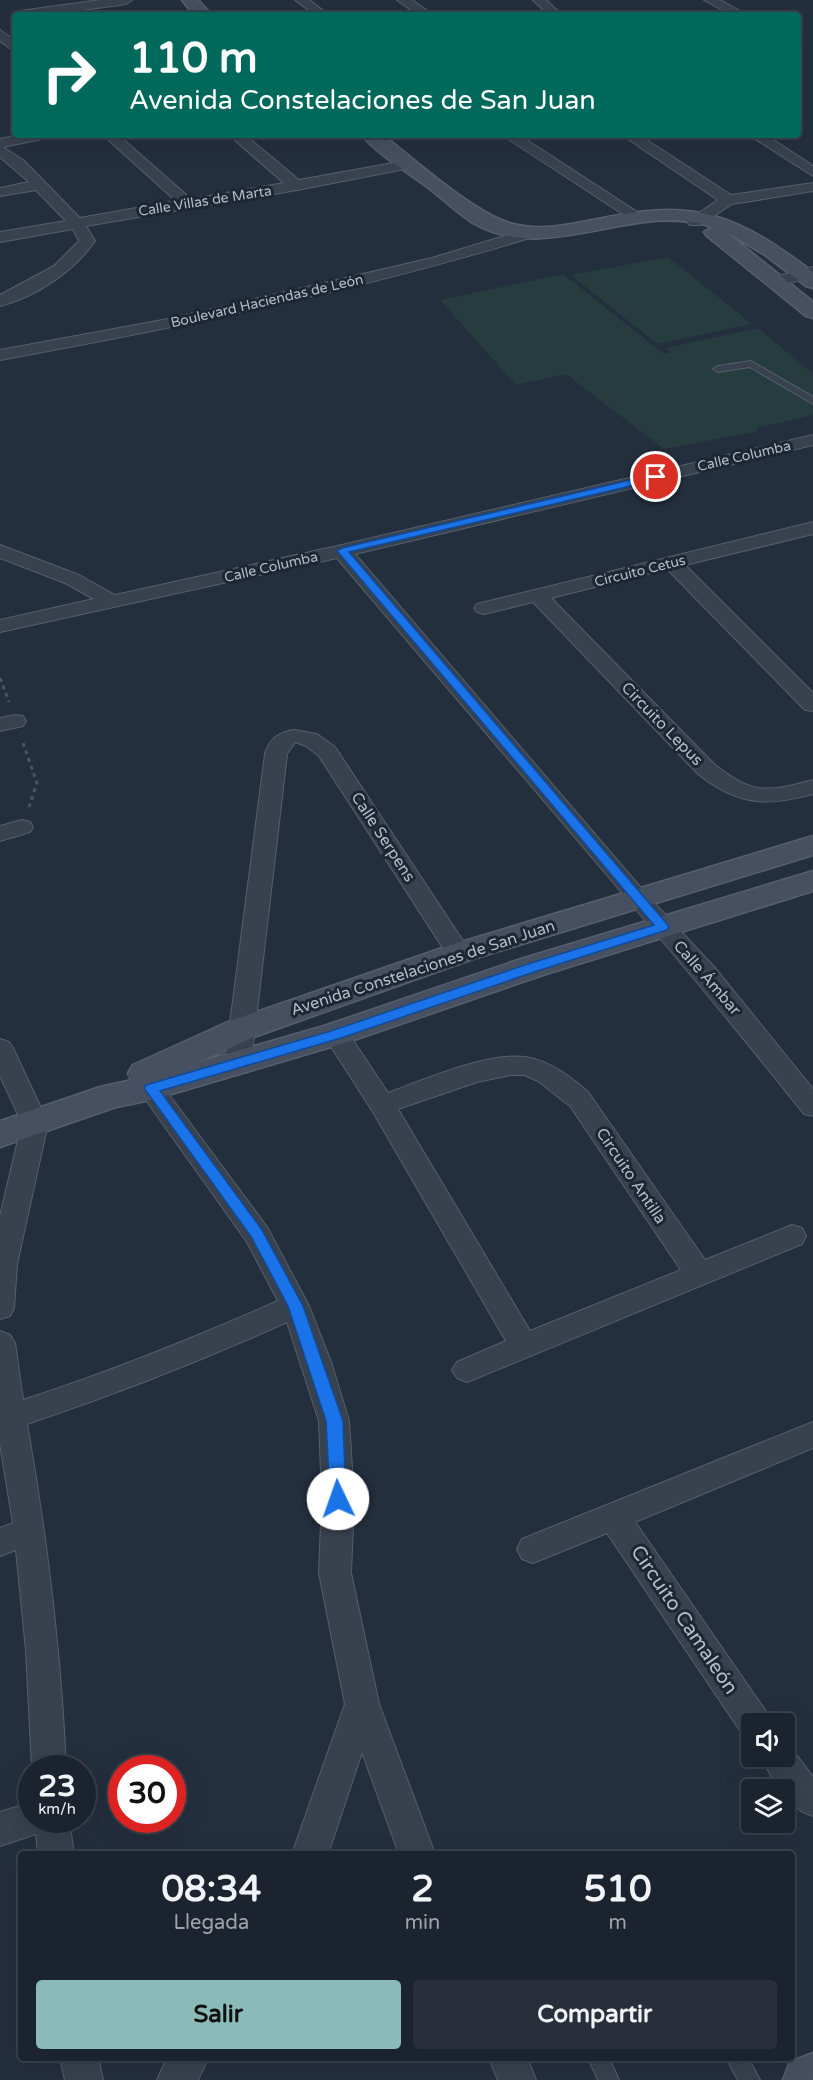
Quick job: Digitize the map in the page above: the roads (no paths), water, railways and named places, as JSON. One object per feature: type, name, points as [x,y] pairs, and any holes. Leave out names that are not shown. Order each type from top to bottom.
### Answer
[{"type":"street","points":[[45,12],[126,0]]},
{"type":"street","points":[[190,0],[200,12]]},
{"type":"street","points":[[302,0],[319,12]]},
{"type":"street","points":[[403,0],[422,12]]},
{"type":"street","points":[[539,0],[553,12]]},
{"type":"street","points":[[710,0],[735,12]]},
{"type":"street","points":[[0,34],[12,45]]},
{"type":"street","points":[[0,143],[26,138]]},
{"type":"street","points":[[113,138],[188,204]]},
{"type":"street","points":[[240,138],[297,186]]},
{"type":"street","points":[[375,138],[481,219],[495,226],[531,233],[580,229],[637,217],[672,216],[709,223],[767,246],[810,276]]},
{"type":"street","points":[[514,138],[637,217]]},
{"type":"street","points":[[634,138],[707,184],[728,200]]},
{"type":"street","points":[[761,138],[813,171]]},
{"type":"street","points":[[0,150],[18,163],[76,223],[85,234],[87,241],[81,251],[68,262],[0,301]]},
{"type":"street","name":"Calle Villas de Marta","points":[[0,237],[45,231],[76,223],[297,186],[410,164]]},
{"type":"street","points":[[0,192],[38,185]]},
{"type":"street","points":[[709,223],[728,200],[813,187]]},
{"type":"street","points":[[709,223],[773,282],[813,312]]},
{"type":"street","name":"Boulevard Haciendas de León","points":[[0,355],[168,324],[436,262],[531,233]]},
{"type":"street","points":[[773,282],[810,276]]},
{"type":"street","name":"Calle Columba","points":[[0,626],[342,551],[813,440]]},
{"type":"street","name":"Circuito Cetus","points":[[484,608],[804,530],[813,548]]},
{"type":"street","points":[[0,551],[72,579],[113,602]]},
{"type":"street","name":"Calle Ámbar","points":[[342,551],[662,927],[706,974],[813,1107]]},
{"type":"street","points":[[672,563],[813,705]]},
{"type":"street","name":"Circuito Lepus","points":[[538,596],[706,769],[725,785],[748,795],[771,796],[813,787]]},
{"type":"street","name":"Calle Serpens","points":[[242,1029],[276,754],[283,741],[296,735],[317,742],[327,752],[459,953]]},
{"type":"street","points":[[0,834],[22,827]]},
{"type":"street","name":"Avenida Constelaciones de San Juan","points":[[146,1082],[242,1029],[459,953],[639,900],[813,845]]},
{"type":"street","name":"Avenida Constelaciones de San Juan","points":[[146,1082],[238,1062],[336,1034],[522,971],[812,882]]},
{"type":"street","points":[[238,1062],[242,1029]]},
{"type":"street","points":[[336,1034],[382,1105],[523,1345]]},
{"type":"street","points":[[0,1048],[35,1123],[3,1264],[0,1308]]},
{"type":"street","name":"Circuito Antilla","points":[[382,1105],[501,1066],[524,1066],[546,1073],[562,1083],[579,1099],[698,1273]]},
{"type":"street","points":[[0,1134],[146,1082],[257,1234],[296,1306],[334,1421],[338,1499],[335,1572],[362,1704],[416,1851]]},
{"type":"street","points":[[466,1370],[792,1236]]},
{"type":"street","points":[[10,1417],[110,1384],[196,1350],[296,1306]]},
{"type":"street","points":[[0,1343],[30,1531],[44,1650],[48,1755]]},
{"type":"street","points":[[533,1549],[813,1435]]},
{"type":"street","name":"Circuito Camaleón","points":[[614,1516],[747,1713]]},
{"type":"street","points":[[0,1542],[30,1531]]},
{"type":"street","points":[[311,1851],[362,1704]]},
{"type":"street","points":[[784,1767],[797,1786],[813,1798]]},
{"type":"street","points":[[0,1829],[18,1823]]},
{"type":"street","points":[[54,1833],[56,1851]]},
{"type":"street","points":[[80,2061],[84,2080]]},
{"type":"street","points":[[176,2080],[187,2061]]},
{"type":"street","points":[[509,2061],[518,2080]]},
{"type":"street","points":[[808,2080],[813,2078]]},
{"type":"lane","points":[[718,369],[752,364],[813,401]]},
{"type":"lane","points":[[600,2061],[609,2080]]},
{"type":"lane","points":[[738,2061],[750,2080]]}]
